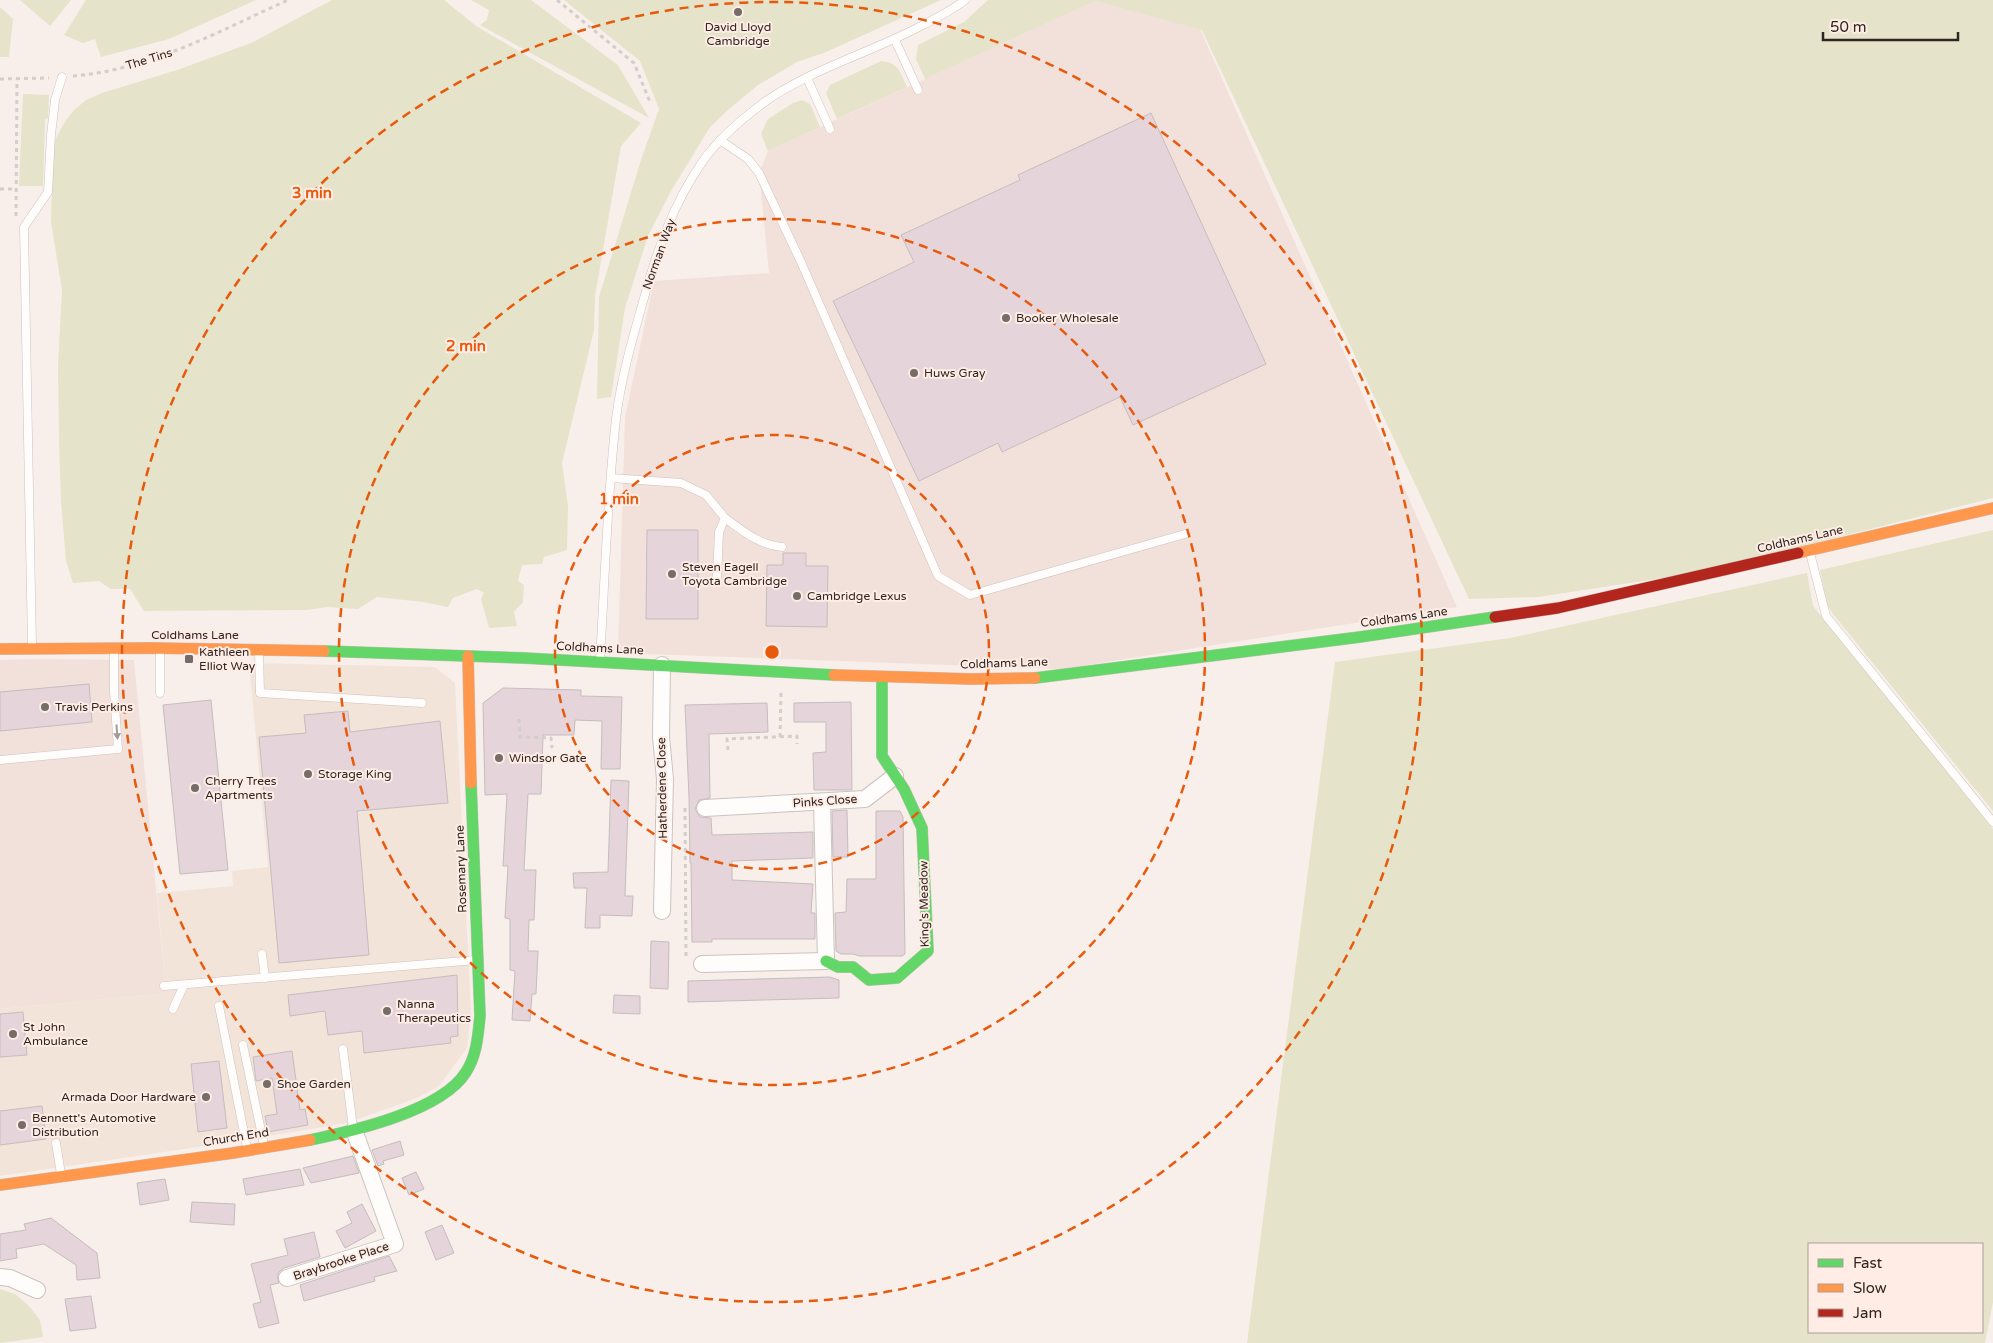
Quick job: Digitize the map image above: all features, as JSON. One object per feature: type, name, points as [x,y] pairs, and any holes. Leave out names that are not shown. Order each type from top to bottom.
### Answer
[{"type":"street","name":"Coldhams Lane","points":[[0,649],[258,650],[468,656],[882,678],[1036,678],[1360,637],[1558,608],[1993,508]]},
{"type":"street","name":"Rosemary Lane","points":[[463,1077],[475,1056],[479,1024],[468,656]]},
{"type":"street","name":"Hatherdene Close","points":[[662,666],[661,737],[665,779],[662,911]]},
{"type":"street","points":[[882,678],[882,756],[895,776]]},
{"type":"street","name":"Pinks Close","points":[[705,808],[864,799],[895,776]]},
{"type":"street","name":"King's Meadow","points":[[702,964],[826,961],[838,967],[853,967],[869,980],[896,978],[928,951],[922,828],[904,789],[895,776]]},
{"type":"street","points":[[822,802],[826,961]]},
{"type":"street","name":"Church End","points":[[0,1185],[248,1150],[354,1130],[421,1108],[444,1094],[463,1077]]},
{"type":"street","name":"Braybrooke Place","points":[[287,1278],[395,1244],[354,1130]]},
{"type":"street","points":[[0,1277],[10,1278],[37,1290]]},
{"type":"lane","name":"Norman Way","points":[[600,662],[616,417],[627,361],[649,277],[672,216],[683,195],[704,160],[720,140],[767,101],[807,78],[895,40],[956,8],[965,0]]},
{"type":"lane","points":[[895,40],[918,90]]},
{"type":"lane","points":[[32,648],[24,227],[48,192],[55,100],[62,77]]},
{"type":"lane","points":[[807,78],[830,129]]},
{"type":"lane","points":[[720,140],[748,159],[759,173],[805,271],[938,576],[970,595],[1185,534]]},
{"type":"lane","points":[[611,478],[681,483],[706,495],[725,518],[758,541],[771,546],[782,547]]},
{"type":"lane","points":[[717,578],[719,532],[725,518]]},
{"type":"lane","points":[[1810,551],[1826,616],[1993,822]]},
{"type":"lane","points":[[0,760],[118,749],[114,691],[114,648]]},
{"type":"lane","points":[[160,649],[160,693]]},
{"type":"lane","points":[[258,650],[260,693],[422,703]]},
{"type":"lane","points":[[262,954],[265,978]]},
{"type":"lane","points":[[164,986],[478,960]]},
{"type":"lane","points":[[173,1009],[184,985]]},
{"type":"lane","points":[[220,1006],[248,1150]]},
{"type":"lane","points":[[243,1045],[264,1147]]},
{"type":"lane","points":[[343,1049],[354,1130]]},
{"type":"lane","points":[[56,1143],[61,1176]]},
{"type":"path","name":"The Tins","points":[[0,79],[94,74],[167,55],[288,0]]},
{"type":"path","points":[[556,0],[634,63],[650,102]]},
{"type":"path","points":[[0,189],[15,189]]},
{"type":"path","points":[[780,737],[782,672]]},
{"type":"path","points":[[519,719],[520,737],[551,738],[552,748]]},
{"type":"path","points":[[728,750],[727,740],[797,736],[797,744]]},
{"type":"path","points":[[664,809],[685,808],[686,964],[702,964]]},
{"type":"shaded area","points":[[20,0],[71,0],[50,26]]},
{"type":"shaded area","points":[[86,0],[256,0],[169,39],[101,57],[95,39],[83,43],[64,35]]},
{"type":"shaded area","points":[[332,0],[444,0],[476,26],[641,123],[621,146],[595,296],[594,330],[562,463],[568,506],[567,550],[544,557],[542,564],[522,565],[518,581],[524,585],[523,602],[514,612],[517,626],[489,628],[481,599],[484,593],[477,589],[453,598],[448,607],[377,597],[358,609],[327,607],[307,610],[144,611],[130,589],[111,589],[99,581],[73,583],[66,561],[59,441],[58,366],[62,290],[51,222],[53,149],[56,138],[66,120],[86,100],[251,43]]},
{"type":"shaded area","points":[[471,0],[531,0],[618,65],[649,118],[480,25],[487,20],[489,10]]},
{"type":"shaded area","points":[[564,0],[941,0],[826,52],[797,62],[758,85],[710,127],[671,191],[648,236],[625,308],[611,397],[597,399],[599,297],[641,160],[659,109],[640,61]]},
{"type":"shaded area","points":[[988,0],[1993,0],[1993,498],[1696,573],[1538,597],[1469,599],[1202,30],[1095,1],[925,79],[916,59],[918,45],[964,22]]},
{"type":"shaded area","points":[[1095,1],[1200,29],[1457,607],[1062,669],[618,653],[625,417],[654,281],[769,273],[759,173],[768,151]]},
{"type":"shaded area","points":[[0,7],[13,19],[9,57],[0,57]]},
{"type":"shaded area","points":[[881,61],[892,64],[898,69],[907,87],[837,119],[826,93],[830,85]]},
{"type":"shaded area","points":[[23,94],[49,95],[48,118],[45,119],[43,186],[19,186]]},
{"type":"shaded area","points":[[802,100],[810,104],[820,127],[768,151],[761,134],[768,119],[793,103]]},
{"type":"shaded area","points":[[1993,530],[1993,811],[1833,614],[1827,605],[1820,570]]},
{"type":"shaded area","points":[[1807,573],[1813,606],[1993,829],[1993,1302],[1985,1343],[1247,1343],[1335,662],[1510,638]]},
{"type":"shaded area","name":"Travis Perkins","points":[[0,660],[134,660],[166,993],[0,1009]]},
{"type":"shaded area","points":[[249,663],[435,667],[455,683],[471,1012],[467,1048],[439,1086],[417,1098],[347,1123],[0,1176],[0,1009],[166,993],[157,893],[233,886],[232,871],[268,867]]},
{"type":"shaded area","points":[[0,1289],[15,1294],[29,1306],[40,1320],[43,1337],[0,1343]]},
{"type":"building","points":[[1151,113],[1266,364],[1133,425],[1120,397],[1002,452],[998,443],[919,481],[833,301],[914,262],[901,235],[1020,180],[1018,175]]},
{"type":"building","name":"Steven Eagell Toyota Cambridge","points":[[647,530],[698,530],[698,619],[646,619]]},
{"type":"building","name":"Cambridge Lexus","points":[[783,553],[806,553],[806,566],[828,566],[827,627],[766,626],[767,565],[783,565]]},
{"type":"building","name":"Travis Perkins","points":[[89,684],[92,722],[0,731],[0,692]]},
{"type":"building","points":[[503,688],[581,690],[581,696],[622,697],[620,769],[601,769],[602,721],[575,720],[574,735],[543,735],[541,794],[528,794],[524,870],[536,870],[534,920],[529,920],[528,951],[538,951],[536,994],[532,994],[530,1021],[512,1020],[515,971],[510,970],[510,919],[505,918],[508,866],[503,866],[507,794],[485,795],[483,703]]},
{"type":"building","name":"Cherry Trees Apartments","points":[[211,700],[228,870],[180,874],[163,705]]},
{"type":"building","points":[[851,702],[852,790],[814,790],[813,753],[826,752],[826,722],[794,722],[794,703]]},
{"type":"building","points":[[767,703],[768,732],[709,734],[710,798],[699,800],[695,809],[700,817],[711,818],[712,835],[813,832],[813,858],[732,861],[732,880],[813,884],[811,913],[815,913],[815,939],[712,939],[712,942],[692,942],[685,705]]},
{"type":"building","points":[[348,711],[350,732],[440,721],[448,803],[357,811],[369,955],[279,963],[259,737],[306,733],[304,715]]},
{"type":"building","points":[[611,780],[629,781],[625,896],[633,896],[632,916],[600,915],[600,928],[585,928],[587,888],[574,888],[573,873],[608,872]]},
{"type":"building","points":[[847,810],[848,857],[833,857],[832,811]]},
{"type":"building","points":[[876,811],[900,811],[903,817],[905,954],[902,956],[860,956],[841,954],[836,951],[835,913],[846,912],[847,879],[876,879]]},
{"type":"building","points":[[651,941],[669,942],[668,989],[650,988]]},
{"type":"building","points":[[457,975],[458,1036],[450,1037],[451,1043],[364,1053],[362,1031],[328,1035],[325,1011],[290,1016],[288,995]]},
{"type":"building","points":[[830,977],[839,980],[839,998],[688,1002],[688,981]]},
{"type":"building","points":[[614,995],[640,996],[640,1014],[613,1013]]},
{"type":"building","name":"St John Ambulance","points":[[23,1012],[27,1055],[0,1057],[0,1014]]},
{"type":"building","points":[[292,1051],[300,1110],[305,1109],[308,1125],[268,1132],[265,1116],[277,1114],[272,1078],[256,1081],[253,1057]]},
{"type":"building","points":[[219,1061],[227,1128],[198,1132],[191,1064]]},
{"type":"building","name":"Bennett's Automotive Distribution","points":[[42,1106],[46,1139],[0,1145],[0,1111]]},
{"type":"building","points":[[400,1141],[404,1155],[383,1161],[384,1164],[378,1166],[372,1150]]},
{"type":"building","points":[[353,1156],[359,1173],[311,1183],[303,1168]]},
{"type":"building","points":[[300,1169],[304,1185],[246,1195],[243,1179]]},
{"type":"building","points":[[416,1172],[424,1189],[409,1195],[402,1178]]},
{"type":"building","points":[[165,1179],[169,1200],[140,1205],[137,1183]]},
{"type":"building","points":[[192,1202],[235,1204],[234,1225],[190,1222]]},
{"type":"building","points":[[362,1204],[376,1231],[345,1248],[336,1231],[352,1223],[347,1212]]},
{"type":"building","points":[[51,1218],[97,1253],[100,1278],[77,1280],[76,1265],[44,1244],[16,1249],[17,1258],[0,1261],[0,1234],[26,1230],[24,1224]]},
{"type":"building","points":[[442,1225],[454,1253],[436,1260],[425,1232]]},
{"type":"building","points":[[314,1232],[320,1257],[284,1268],[279,1272],[277,1276],[279,1283],[270,1285],[279,1323],[259,1328],[253,1304],[261,1302],[251,1264],[288,1255],[284,1239]]},
{"type":"building","points":[[389,1256],[397,1271],[374,1277],[375,1281],[304,1301],[300,1285]]},
{"type":"building","points":[[91,1296],[96,1328],[70,1331],[65,1299]]},
{"type":"traffic: fast","points":[[1035,678],[1360,637],[1495,617]]},
{"type":"traffic: fast","points":[[324,651],[524,658],[834,675]]},
{"type":"traffic: fast","points":[[826,961],[838,967],[853,967],[869,980],[897,978],[928,951],[922,828],[904,789],[882,756],[882,678]]},
{"type":"traffic: fast","points":[[310,1140],[372,1125],[438,1098],[454,1086],[466,1072],[473,1059],[480,1016],[471,783]]},
{"type":"traffic: slow","points":[[1798,553],[1993,508]]},
{"type":"traffic: slow","points":[[0,649],[150,648],[324,651]]},
{"type":"traffic: slow","points":[[468,656],[471,783]]},
{"type":"traffic: slow","points":[[834,675],[971,679],[1035,678]]},
{"type":"traffic: slow","points":[[0,1185],[233,1153],[310,1140]]},
{"type":"traffic: jam","points":[[1495,617],[1558,608],[1798,553]]},
{"type":"place","name":"David Lloyd Cambridge","points":[[738,12]]},
{"type":"place","name":"Booker Wholesale","points":[[1006,318]]},
{"type":"place","name":"Huws Gray","points":[[914,373]]},
{"type":"place","name":"Steven Eagell Toyota Cambridge","points":[[672,574]]},
{"type":"place","name":"Cambridge Lexus","points":[[797,596]]},
{"type":"place","name":"Kathleen Elliot Way","points":[[189,659]]},
{"type":"place","name":"Travis Perkins","points":[[45,707]]},
{"type":"place","name":"Windsor Gate","points":[[499,758]]},
{"type":"place","name":"Storage King","points":[[308,774]]},
{"type":"place","name":"Cherry Trees Apartments","points":[[195,788]]},
{"type":"place","name":"Nanna Therapeutics","points":[[387,1011]]},
{"type":"place","name":"St John Ambulance","points":[[13,1034]]},
{"type":"place","name":"Shoe Garden","points":[[267,1084]]},
{"type":"place","name":"Armada Door Hardware","points":[[206,1097]]},
{"type":"place","name":"Bennett's Automotive Distribution","points":[[22,1125]]}]
